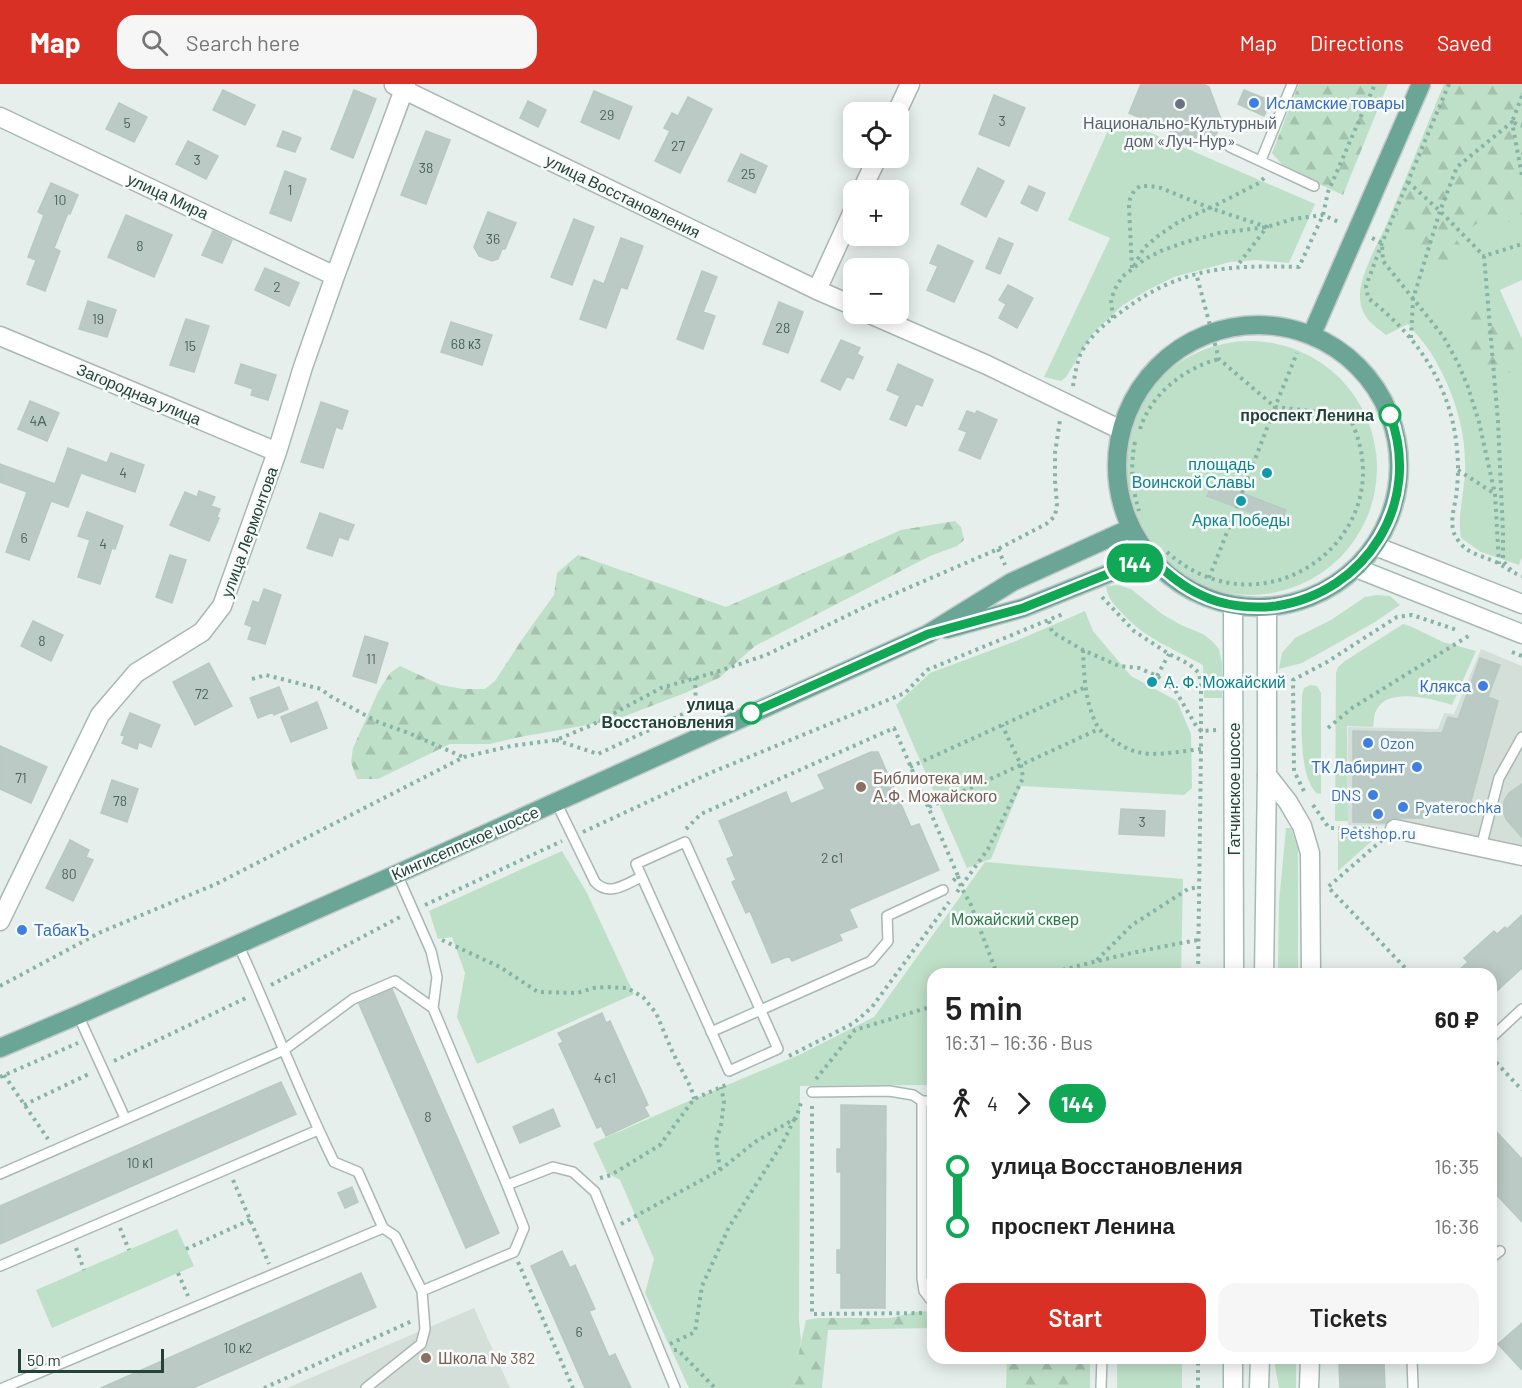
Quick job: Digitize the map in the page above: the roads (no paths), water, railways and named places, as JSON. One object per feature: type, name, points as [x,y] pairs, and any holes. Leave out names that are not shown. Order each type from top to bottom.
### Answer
[{"type":"main road","points":[[1312,334],[1421,84]]},
{"type":"main road","points":[[1247,324],[1269,324],[1312,334],[1335,346],[1355,362],[1372,381],[1385,403],[1394,426],[1399,451],[1400,476],[1390,516],[1375,546],[1356,568],[1340,581],[1317,594],[1293,603],[1267,607],[1233,605],[1201,596],[1173,579],[1156,552],[1141,546],[1137,524],[1120,499],[1117,453],[1121,430],[1130,405],[1143,382],[1161,362],[1181,346],[1211,331],[1247,324]]},
{"type":"main road","name":"Кингисеппское шоссе","points":[[0,1048],[397,874],[928,634],[1012,582],[1137,524]]},
{"type":"main road","name":"Кингисеппское шоссе","points":[[928,634],[1023,608],[1156,552]]},
{"type":"street","points":[[902,102],[910,84]]},
{"type":"street","name":"улица Лермонтова","points":[[0,921],[100,715],[136,673],[202,632],[222,606],[277,452],[303,367],[401,86]]},
{"type":"street","name":"улица Восстановления","points":[[401,86],[843,301]]},
{"type":"street","name":"улица Мира","points":[[0,117],[335,276]]},
{"type":"street","points":[[817,290],[843,233]]},
{"type":"street","points":[[893,324],[987,365],[1121,430]]},
{"type":"street","name":"Загородная улица","points":[[0,336],[277,452]]},
{"type":"street","points":[[1375,546],[1522,604]]},
{"type":"street","points":[[1356,568],[1522,634]]},
{"type":"street","name":"Гатчинское шоссе","points":[[1233,605],[1234,968]]},
{"type":"street","name":"Гатчинское шоссе","points":[[1264,968],[1267,607]]},
{"type":"street","points":[[1267,775],[1288,802],[1302,826],[1310,853],[1311,968]]},
{"type":"street","points":[[1395,829],[1522,856]]},
{"type":"street","points":[[1233,1364],[1233,1388]]},
{"type":"street","points":[[1259,1388],[1260,1364]]},
{"type":"street","points":[[1309,1388],[1310,1364]]},
{"type":"lane","points":[[1261,160],[1292,84]]},
{"type":"lane","points":[[1230,147],[1314,186]]},
{"type":"lane","points":[[1481,847],[1499,778],[1522,737]]},
{"type":"lane","points":[[556,802],[595,882],[602,888],[613,889],[642,877]]},
{"type":"lane","points":[[685,842],[778,1049],[729,1071],[642,877],[636,864],[685,842]]},
{"type":"lane","points":[[397,874],[431,951],[437,977],[433,1008],[524,1228],[514,1252],[422,1291]]},
{"type":"lane","points":[[711,1032],[871,961],[888,941],[887,916],[943,890]]},
{"type":"lane","points":[[238,944],[334,1162],[358,1172],[383,1228],[395,1236],[422,1291],[425,1329],[421,1344],[366,1388]]},
{"type":"lane","points":[[0,1174],[284,1050],[353,999],[395,981],[433,1008]]},
{"type":"lane","points":[[1497,1032],[1522,1009]]},
{"type":"lane","points":[[78,1015],[125,1118]]},
{"type":"lane","points":[[809,1089],[889,1091],[913,1095],[922,1101],[927,1101]]},
{"type":"lane","points":[[922,1101],[922,1278],[927,1295]]},
{"type":"lane","points":[[0,1266],[318,1130]]},
{"type":"lane","points":[[507,1185],[553,1167],[573,1172],[595,1192],[675,1388]]},
{"type":"lane","points":[[3,1388],[383,1228]]},
{"type":"lane","points":[[1101,1388],[1102,1364]]},
{"type":"lane","points":[[1412,1364],[1413,1388]]},
{"type":"place","name":"Исламские товары","points":[[1254,103]]},
{"type":"place","name":"Национально-Культурный дом «Луч-Нур»","points":[[1180,104]]},
{"type":"place","name":"проспект Ленина","points":[[1390,415]]},
{"type":"place","name":"площадь Воинской Славы","points":[[1267,473]]},
{"type":"place","name":"Арка Победы","points":[[1241,501]]},
{"type":"place","name":"А. Ф. Можайский","points":[[1152,682]]},
{"type":"place","name":"Клякса","points":[[1483,686]]},
{"type":"place","name":"улица Восстановления","points":[[751,713]]},
{"type":"place","name":"Ozon","points":[[1368,743]]},
{"type":"place","name":"ТК Лабиринт","points":[[1417,767]]},
{"type":"place","name":"Библиотека им. А.Ф. Можайского","points":[[861,787]]},
{"type":"place","name":"DNS","points":[[1373,795]]},
{"type":"place","name":"Pyaterochka","points":[[1403,807]]},
{"type":"place","name":"Petshop.ru","points":[[1378,814]]},
{"type":"place","name":"ТабакЪ","points":[[22,930]]},
{"type":"place","name":"Школа № 382","points":[[426,1358]]},
{"type":"park label","name":"Можайский сквер","points":[[1015,919]]}]
